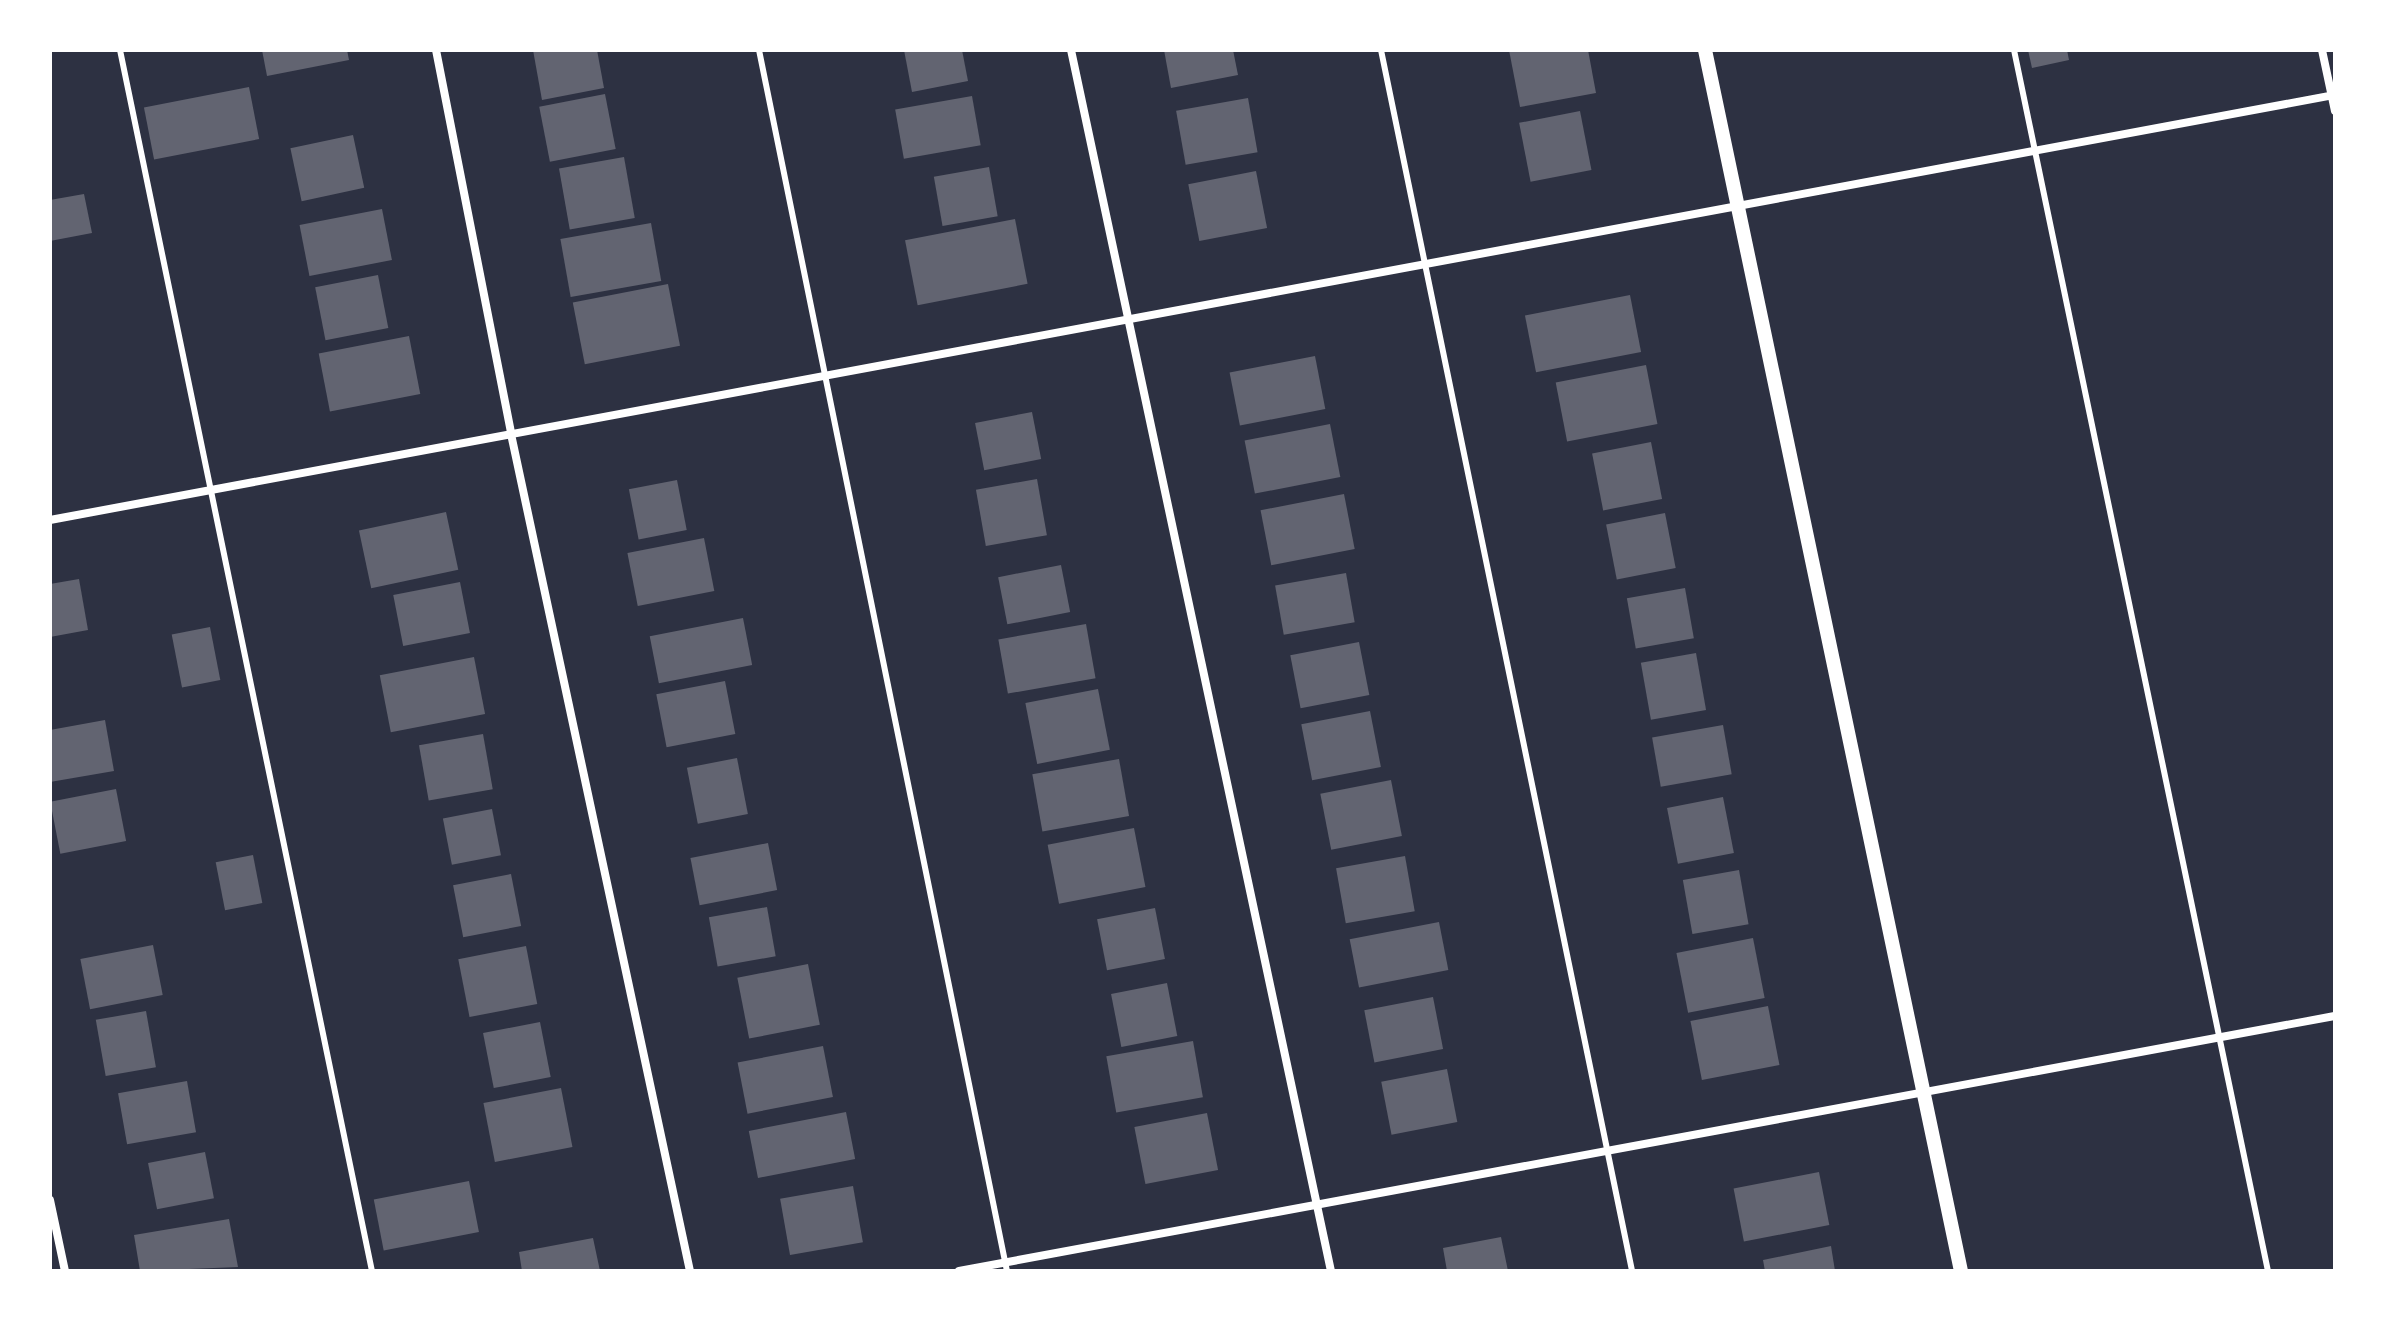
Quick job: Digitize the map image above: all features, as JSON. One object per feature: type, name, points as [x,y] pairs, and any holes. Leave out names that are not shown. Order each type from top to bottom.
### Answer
[{"type":"street","points":[[436,50],[511,434],[690,1271]]},
{"type":"street","points":[[1071,50],[1331,1271]]},
{"type":"street","points":[[1705,50],[1961,1271]]},
{"type":"street","points":[[2322,50],[2335,111]]},
{"type":"street","points":[[50,520],[1426,261],[2334,96]]},
{"type":"street","points":[[959,1271],[1006,1267],[2335,1016]]},
{"type":"street","points":[[50,1200],[65,1271]]},
{"type":"lane","points":[[120,50],[372,1271]]},
{"type":"lane","points":[[759,50],[1006,1267]]},
{"type":"lane","points":[[1381,50],[1632,1271]]},
{"type":"lane","points":[[2014,50],[2268,1271]]},
{"type":"building","points":[[262,50],[347,50],[349,60],[267,76]]},
{"type":"building","points":[[533,50],[597,50],[604,88],[542,100]]},
{"type":"building","points":[[904,50],[962,50],[968,81],[912,92]]},
{"type":"building","points":[[1164,50],[1233,50],[1238,75],[1171,88]]},
{"type":"building","points":[[1509,50],[1588,50],[1596,93],[1520,107]]},
{"type":"building","points":[[2028,50],[2067,50],[2069,60],[2032,68]]},
{"type":"building","points":[[249,87],[259,139],[154,159],[144,107]]},
{"type":"building","points":[[605,94],[616,149],[550,162],[539,107]]},
{"type":"building","points":[[972,96],[981,145],[904,159],[895,110]]},
{"type":"building","points":[[1248,98],[1258,152],[1186,165],[1176,111]]},
{"type":"building","points":[[1580,111],[1591,170],[1531,182],[1519,123]]},
{"type":"building","points":[[353,135],[364,188],[302,201],[290,148]]},
{"type":"building","points":[[624,157],[635,218],[570,230],[559,168]]},
{"type":"building","points":[[989,167],[998,216],[943,226],[934,177]]},
{"type":"building","points":[[1256,171],[1267,228],[1199,241],[1188,184]]},
{"type":"building","points":[[84,194],[92,233],[50,241],[50,200]]},
{"type":"building","points":[[382,209],[392,260],[309,276],[300,225]]},
{"type":"building","points":[[1015,219],[1028,284],[918,305],[905,240]]},
{"type":"building","points":[[651,223],[661,281],[571,297],[560,239]]},
{"type":"building","points":[[378,275],[388,328],[325,340],[315,287]]},
{"type":"building","points":[[668,284],[680,346],[585,364],[573,303]]},
{"type":"building","points":[[1630,295],[1641,352],[1536,372],[1525,315]]},
{"type":"building","points":[[409,336],[420,394],[330,411],[319,354]]},
{"type":"building","points":[[1315,356],[1325,409],[1240,426],[1230,373]]},
{"type":"building","points":[[1646,365],[1657,424],[1567,441],[1556,383]]},
{"type":"building","points":[[1032,412],[1041,459],[984,470],[975,423]]},
{"type":"building","points":[[1330,424],[1340,477],[1255,494],[1245,441]]},
{"type":"building","points":[[1651,442],[1662,499],[1603,510],[1592,453]]},
{"type":"building","points":[[1037,479],[1047,535],[986,546],[976,490]]},
{"type":"building","points":[[677,480],[687,530],[639,539],[629,489]]},
{"type":"building","points":[[1344,494],[1355,549],[1271,565],[1261,510]]},
{"type":"building","points":[[446,512],[458,570],[371,588],[359,531]]},
{"type":"building","points":[[1665,513],[1676,568],[1617,579],[1606,524]]},
{"type":"building","points":[[704,538],[714,591],[638,606],[627,553]]},
{"type":"building","points":[[1061,565],[1070,612],[1007,624],[998,577]]},
{"type":"building","points":[[1346,573],[1355,622],[1284,635],[1275,586]]},
{"type":"building","points":[[79,579],[88,630],[50,637],[50,584]]},
{"type":"building","points":[[460,582],[470,633],[403,646],[393,595]]},
{"type":"building","points":[[1685,588],[1694,638],[1636,648],[1627,598]]},
{"type":"building","points":[[743,618],[752,665],[659,683],[650,636]]},
{"type":"building","points":[[1086,624],[1096,678],[1008,694],[998,639]]},
{"type":"building","points":[[210,627],[220,680],[182,687],[172,634]]},
{"type":"building","points":[[1359,642],[1369,695],[1301,708],[1290,655]]},
{"type":"building","points":[[1696,653],[1706,710],[1651,720],[1641,663]]},
{"type":"building","points":[[474,657],[485,714],[391,732],[380,675]]},
{"type":"building","points":[[725,681],[735,734],[667,747],[656,694]]},
{"type":"building","points":[[1098,689],[1110,750],[1037,764],[1025,703]]},
{"type":"building","points":[[1370,711],[1381,767],[1312,780],[1301,724]]},
{"type":"building","points":[[105,720],[114,771],[50,782],[50,730]]},
{"type":"building","points":[[1723,725],[1732,774],[1661,787],[1652,738]]},
{"type":"building","points":[[483,734],[493,789],[429,800],[419,745]]},
{"type":"building","points":[[737,758],[748,814],[698,824],[687,768]]},
{"type":"building","points":[[1119,759],[1129,816],[1042,831],[1032,774]]},
{"type":"building","points":[[1391,780],[1402,836],[1331,850],[1320,794]]},
{"type":"building","points":[[116,789],[126,841],[60,854],[50,802]]},
{"type":"building","points":[[1723,797],[1734,853],[1678,864],[1667,808]]},
{"type":"building","points":[[492,809],[501,855],[452,865],[443,819]]},
{"type":"building","points":[[1134,828],[1145,887],[1059,904],[1048,845]]},
{"type":"building","points":[[768,843],[777,890],[700,905],[690,858]]},
{"type":"building","points":[[253,855],[262,903],[225,910],[216,862]]},
{"type":"building","points":[[1405,856],[1415,911],[1346,923],[1336,868]]},
{"type":"building","points":[[1739,870],[1749,924],[1692,934],[1683,880]]},
{"type":"building","points":[[511,874],[521,926],[463,937],[453,885]]},
{"type":"building","points":[[767,907],[776,956],[718,966],[709,917]]},
{"type":"building","points":[[1155,908],[1165,959],[1107,970],[1097,919]]},
{"type":"building","points":[[1439,922],[1448,970],[1359,987],[1350,939]]},
{"type":"building","points":[[1753,938],[1765,998],[1688,1013],[1676,953]]},
{"type":"building","points":[[153,945],[163,995],[90,1009],[80,959]]},
{"type":"building","points":[[526,946],[537,1004],[470,1017],[458,959]]},
{"type":"building","points":[[808,964],[820,1025],[749,1039],[737,978]]},
{"type":"building","points":[[1167,983],[1177,1036],[1121,1047],[1111,994]]},
{"type":"building","points":[[1433,997],[1443,1049],[1374,1062],[1364,1010]]},
{"type":"building","points":[[1768,1006],[1779,1065],[1702,1080],[1690,1021]]},
{"type":"building","points":[[146,1011],[156,1067],[106,1076],[96,1020]]},
{"type":"building","points":[[540,1022],[551,1077],[494,1088],[483,1033]]},
{"type":"building","points":[[1193,1041],[1203,1097],[1116,1112],[1106,1056]]},
{"type":"building","points":[[823,1046],[833,1097],[748,1114],[738,1063]]},
{"type":"building","points":[[1447,1069],[1457,1122],[1392,1135],[1381,1082]]},
{"type":"building","points":[[187,1081],[196,1132],[127,1144],[118,1093]]},
{"type":"building","points":[[561,1088],[572,1147],[495,1162],[483,1103]]},
{"type":"building","points":[[846,1112],[855,1159],[758,1178],[749,1131]]},
{"type":"building","points":[[1207,1113],[1218,1170],[1145,1184],[1134,1127]]},
{"type":"building","points":[[205,1152],[214,1198],[157,1209],[148,1163]]},
{"type":"building","points":[[1819,1172],[1829,1225],[1744,1242],[1734,1189]]},
{"type":"building","points":[[469,1181],[479,1232],[384,1251],[374,1200]]},
{"type":"building","points":[[853,1186],[863,1242],[790,1255],[780,1199]]},
{"type":"building","points":[[229,1219],[238,1267],[140,1271],[134,1235]]},
{"type":"building","points":[[1501,1237],[1508,1271],[1447,1271],[1443,1248]]},
{"type":"building","points":[[593,1238],[600,1271],[522,1271],[519,1252]]},
{"type":"building","points":[[1831,1246],[1835,1271],[1765,1271],[1763,1260]]}]
